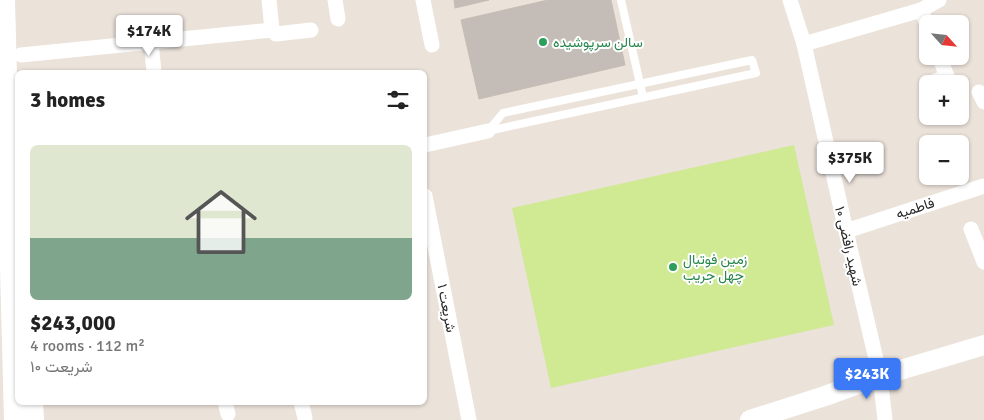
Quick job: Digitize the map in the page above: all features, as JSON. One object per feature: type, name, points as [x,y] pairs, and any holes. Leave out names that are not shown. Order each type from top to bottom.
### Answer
[{"type":"main road","points":[[4,0],[5,233],[15,420]]},
{"type":"main road","points":[[20,0],[22,64]]},
{"type":"main road","points":[[32,405],[33,420]]},
{"type":"street","points":[[269,0],[272,30],[276,34],[311,30]]},
{"type":"street","points":[[423,0],[432,45]]},
{"type":"street","name":"شهید رافضی ۱۰","points":[[790,0],[804,44],[880,376],[885,420]]},
{"type":"street","points":[[804,44],[921,10],[939,0]]},
{"type":"street","points":[[338,19],[339,1]]},
{"type":"street","points":[[921,10],[923,15]]},
{"type":"street","points":[[22,64],[150,42],[272,30]]},
{"type":"street","points":[[150,42],[154,70]]},
{"type":"street","points":[[427,145],[488,131]]},
{"type":"street","name":"فاطمیه","points":[[846,231],[984,186]]},
{"type":"street","name":"شریعت ۱","points":[[427,206],[469,420]]},
{"type":"street","points":[[971,229],[984,262]]},
{"type":"street","points":[[761,418],[880,376],[984,345]]},
{"type":"street","points":[[302,405],[305,418]]},
{"type":"lane","points":[[621,0],[643,97]]},
{"type":"lane","points":[[752,60],[756,73],[488,131],[503,113],[752,60]]},
{"type":"green space","name":"زمین فوتبال چهل جریب","points":[[794,145],[834,325],[551,388],[512,208]]},
{"type":"building","points":[[454,0],[489,0],[455,8]]},
{"type":"building","name":"سالن سرپوشیده","points":[[548,0],[611,0],[625,65],[479,99],[461,20]]},
{"type":"place","name":"سالن سرپوشیده","points":[[543,42]]},
{"type":"place","name":"زمین فوتبال چهل جریب","points":[[673,267]]}]
